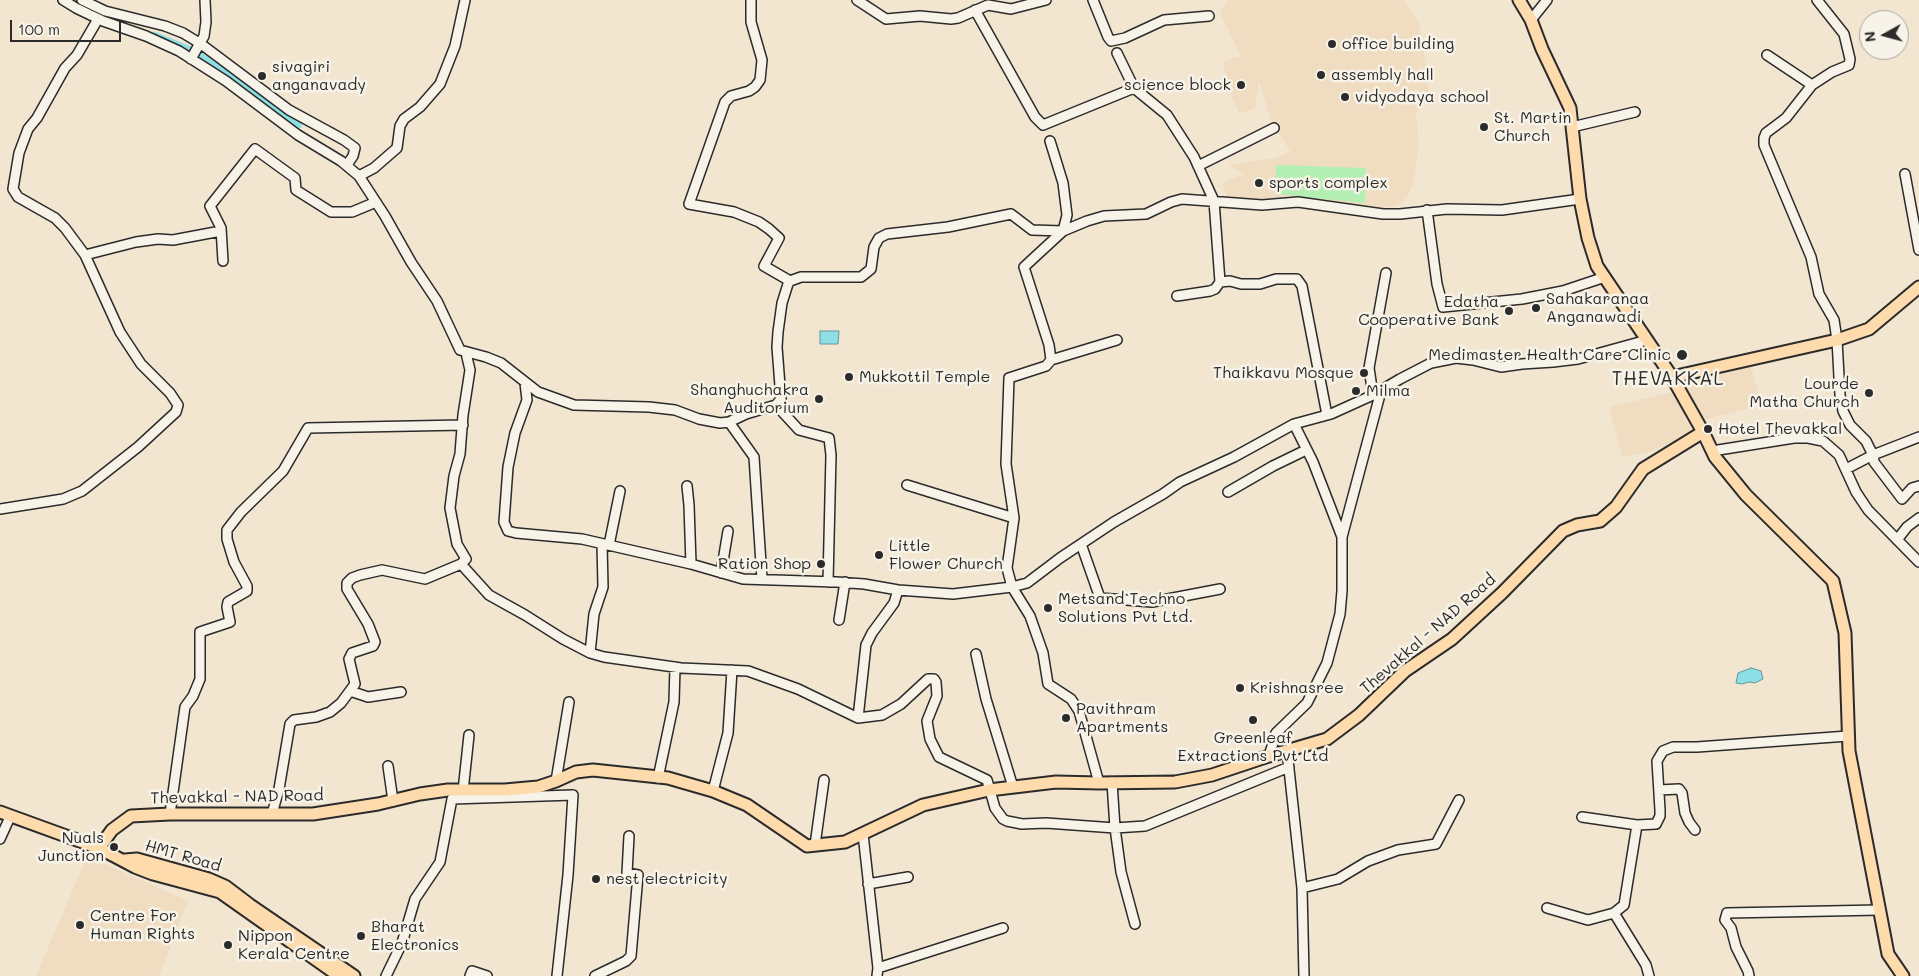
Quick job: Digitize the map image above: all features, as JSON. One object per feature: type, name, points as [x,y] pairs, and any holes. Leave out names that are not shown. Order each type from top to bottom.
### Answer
[{"type":"main road","points":[[1519,0],[1531,20],[1542,49],[1570,108],[1580,199],[1588,238],[1597,266],[1672,377],[1715,457],[1746,495],[1833,581],[1845,633],[1849,751],[1888,954],[1903,976]]},
{"type":"main road","points":[[1672,377],[1837,340],[1869,329],[1919,287]]},
{"type":"main road","name":"Thevakkal - NAD Road","points":[[100,848],[112,830],[131,816],[170,814],[313,814],[448,790],[538,787],[576,772],[593,770],[668,778],[713,791],[747,805],[807,846],[845,842],[923,805],[989,790],[1056,782],[1175,782],[1212,775],[1327,739],[1360,715],[1405,671],[1452,639],[1563,531],[1578,525],[1600,521],[1616,507],[1643,469],[1703,432]]},
{"type":"main road","name":"HMT Road","points":[[5,815],[100,848],[135,867],[153,874],[220,892],[339,976]]},
{"type":"main road","name":"HMT Road","points":[[124,860],[137,859],[209,879],[225,886],[354,976]]},
{"type":"street","points":[[63,0],[98,19],[146,36],[179,51],[226,81],[298,136],[346,166],[358,176],[376,202],[436,301],[460,350],[466,353],[486,356],[501,363],[538,392],[574,405],[649,407],[675,410],[710,422],[720,423],[729,422],[746,414],[776,405],[781,399],[777,347],[778,332],[785,291],[790,280]]},
{"type":"street","points":[[82,0],[105,11],[165,26],[183,33],[201,44],[289,110],[355,148],[353,156],[346,166]]},
{"type":"street","points":[[191,59],[201,44],[206,22],[205,0]]},
{"type":"street","points":[[358,176],[374,168],[397,148],[400,126],[404,118],[420,107],[440,84],[455,46],[465,0]]},
{"type":"street","points":[[751,0],[751,22],[762,60],[760,80],[749,91],[731,96],[725,102],[689,204],[734,212],[759,222],[769,229],[779,238],[764,266],[790,280],[811,277],[861,277],[871,269],[874,248],[879,238],[887,234],[948,227],[1011,214],[1032,230],[1063,230],[1104,216],[1146,214],[1182,199],[1262,206],[1298,202],[1383,214],[1478,208],[1502,210],[1580,199]]},
{"type":"street","points":[[857,0],[886,19],[920,16],[951,19],[958,18],[986,3],[1011,9],[1046,0]]},
{"type":"street","points":[[1093,0],[1111,41],[1125,38],[1164,20],[1209,16]]},
{"type":"street","points":[[1531,20],[1548,0]]},
{"type":"street","points":[[1817,0],[1844,34],[1850,59],[1849,65],[1832,72],[1812,85],[1786,118],[1766,133],[1764,145],[1811,257],[1818,294],[1834,320],[1843,411],[1850,425],[1866,441],[1873,455],[1874,462],[1902,499],[1912,488],[1919,486]]},
{"type":"street","points":[[975,10],[1035,117],[1043,125],[1134,88]]},
{"type":"street","points":[[0,509],[63,499],[82,491],[142,443],[176,412],[178,405],[170,393],[141,364],[120,332],[85,255],[65,228],[55,218],[18,197],[13,189],[19,152],[28,128],[37,118],[65,68],[77,55],[98,19]]},
{"type":"street","points":[[1117,53],[1134,88],[1167,115],[1198,166],[1214,201],[1220,282],[1215,289],[1210,291],[1177,296]]},
{"type":"street","points":[[1767,55],[1812,85]]},
{"type":"street","points":[[1572,127],[1635,112]]},
{"type":"street","points":[[1198,166],[1274,128]]},
{"type":"street","points":[[1050,141],[1063,183],[1067,215],[1063,230],[1024,267],[1049,345],[1050,360],[1046,366],[1009,378],[1006,464],[1014,518],[1007,568],[1012,587],[1030,616],[1043,653],[1048,684],[1070,699],[1079,711],[1099,783]]},
{"type":"street","points":[[224,261],[221,231],[210,205],[254,149],[295,178],[296,190],[331,212],[352,212],[376,202]]},
{"type":"street","points":[[1905,174],[1919,250]]},
{"type":"street","points":[[1427,210],[1437,284],[1443,306],[1522,299],[1563,292],[1605,277]]},
{"type":"street","points":[[85,255],[136,242],[158,239],[173,240],[221,231]]},
{"type":"street","points":[[1269,756],[1276,733],[1308,703],[1327,663],[1340,614],[1342,537],[1377,393],[1369,368],[1386,273]]},
{"type":"street","points":[[1220,282],[1260,284],[1276,279],[1297,279],[1302,286],[1327,415]]},
{"type":"street","points":[[1050,360],[1117,340]]},
{"type":"street","points":[[525,383],[527,400],[515,433],[508,467],[504,522],[508,531],[516,534],[582,539],[691,564],[743,579],[845,582],[898,590],[953,594],[1012,587],[1028,583],[1060,558],[1114,522],[1164,494],[1180,482],[1234,457],[1294,424],[1327,415],[1377,393],[1400,378],[1431,364],[1456,358],[1474,360],[1501,368],[1522,364],[1578,359],[1647,340]]},
{"type":"street","points":[[272,814],[281,779],[290,724],[294,720],[316,717],[330,712],[341,703],[355,684],[349,659],[352,653],[372,646],[375,642],[368,624],[347,589],[347,583],[352,578],[360,575],[382,570],[425,579],[460,564],[466,559],[457,544],[450,508],[454,476],[460,454],[470,370],[466,353]]},
{"type":"street","points":[[776,405],[799,430],[829,438],[828,582]]},
{"type":"street","points":[[729,422],[754,457],[762,579]]},
{"type":"street","points":[[1294,424],[1313,462],[1342,537]]},
{"type":"street","points":[[170,814],[185,706],[193,696],[200,679],[200,632],[230,622],[227,608],[228,602],[247,591],[247,586],[234,562],[227,539],[228,530],[241,512],[284,471],[308,428],[463,425]]},
{"type":"street","points":[[1846,469],[1873,455],[1919,437]]},
{"type":"street","points":[[1712,451],[1794,438],[1823,441],[1839,455],[1856,492],[1868,510],[1919,562]]},
{"type":"street","points":[[1228,492],[1306,450]]},
{"type":"street","points":[[907,485],[1014,518]]},
{"type":"street","points":[[687,486],[691,564]]},
{"type":"street","points":[[590,653],[594,614],[603,587],[605,545],[620,491]]},
{"type":"street","points":[[1897,540],[1907,527],[1915,519],[1919,518]]},
{"type":"street","points":[[721,573],[728,531]]},
{"type":"street","points":[[1081,544],[1100,598],[1152,602],[1220,589]]},
{"type":"street","points":[[460,564],[489,595],[563,639],[590,653],[604,657],[675,667],[748,671],[798,689],[858,718],[882,715],[900,704],[928,679],[934,679],[937,696],[927,721],[930,739],[939,757],[987,780],[996,808],[1002,819],[1007,821],[1022,824],[1046,823],[1115,828],[1145,826],[1289,768]]},
{"type":"street","points":[[839,620],[845,582]]},
{"type":"street","points":[[858,718],[866,644],[894,603],[898,590]]},
{"type":"street","points":[[976,654],[989,707],[1014,787]]},
{"type":"street","points":[[658,778],[674,702],[675,667]]},
{"type":"street","points":[[713,791],[728,733],[732,670]]},
{"type":"street","points":[[350,691],[368,697],[401,692]]},
{"type":"street","points":[[556,781],[569,702]]},
{"type":"street","points":[[463,791],[469,735]]},
{"type":"street","points":[[1582,817],[1637,825],[1656,824],[1660,816],[1657,761],[1663,751],[1673,747],[1697,747],[1848,736]]},
{"type":"street","points":[[1287,750],[1302,888],[1304,976]]},
{"type":"street","points":[[388,766],[393,801]]},
{"type":"street","points":[[815,845],[824,780]]},
{"type":"street","points":[[1112,782],[1115,828],[1121,872],[1135,924]]},
{"type":"street","points":[[1659,790],[1679,789],[1682,794],[1685,813],[1695,830]]},
{"type":"street","points":[[386,976],[402,943],[415,900],[440,862],[452,799],[573,795],[568,875],[558,976]]},
{"type":"street","points":[[1302,888],[1338,879],[1368,860],[1398,850],[1436,844],[1460,800]]},
{"type":"street","points":[[0,838],[5,815]]},
{"type":"street","points":[[1547,908],[1588,920],[1614,913],[1624,905],[1637,825]]},
{"type":"street","points":[[863,834],[877,972],[1003,928]]},
{"type":"street","points":[[596,976],[626,961],[631,956],[638,875],[627,873],[628,836]]},
{"type":"street","points":[[868,884],[908,877]]},
{"type":"street","points":[[1749,976],[1748,970],[1736,947],[1731,928],[1725,920],[1727,913],[1880,910]]},
{"type":"street","points":[[1614,913],[1646,965],[1649,976]]},
{"type":"street","points":[[470,976],[472,971],[488,976]]},
{"type":"shaded area","name":"vidyodaya school","points":[[1228,0],[1404,0],[1420,25],[1429,89],[1416,115],[1419,145],[1414,182],[1407,198],[1397,206],[1362,210],[1242,200],[1227,197],[1222,183],[1244,174],[1228,165],[1276,158],[1290,151],[1272,123],[1259,81],[1255,108],[1239,114],[1227,84],[1223,61],[1241,56],[1220,13]]},
{"type":"shaded area","points":[[1750,362],[1761,405],[1704,420],[1682,379]]},
{"type":"shaded area","points":[[1674,392],[1692,433],[1649,452],[1622,457],[1609,407]]},
{"type":"shaded area","points":[[87,856],[188,901],[159,976],[36,976]]},
{"type":"green space","points":[[1276,165],[1366,168],[1365,203],[1276,194]]},
{"type":"water","points":[[820,331],[839,331],[838,344],[820,344]]},
{"type":"water","points":[[1751,668],[1761,671],[1763,679],[1755,683],[1736,683],[1738,673]]},
{"type":"waterway","points":[[73,0],[123,24]]},
{"type":"waterway","points":[[155,36],[189,50]]},
{"type":"waterway","points":[[201,57],[268,101],[298,125]]},
{"type":"place","name":"office building","points":[[1332,44]]},
{"type":"place","name":"assembly hall","points":[[1321,75]]},
{"type":"place","name":"sivagiri anganavady","points":[[262,76]]},
{"type":"place","name":"science block","points":[[1241,85]]},
{"type":"place","name":"vidyodaya school","points":[[1345,97]]},
{"type":"place","name":"St. Martin Church","points":[[1484,127]]},
{"type":"place","name":"sports complex","points":[[1259,183]]},
{"type":"place","name":"Sahakaranaa Anganawadi","points":[[1536,308]]},
{"type":"place","name":"Edatha Cooperative Bank","points":[[1509,311]]},
{"type":"place","name":"Medimaster Health Care Clinic","points":[[1682,355]]},
{"type":"place","name":"Thaikkavu Mosque","points":[[1364,373]]},
{"type":"place","name":"Mukkottil Temple","points":[[849,377]]},
{"type":"place","name":"Milma","points":[[1356,391]]},
{"type":"place","name":"Lourde Matha Church","points":[[1869,393]]},
{"type":"place","name":"Shanghuchakra Auditorium","points":[[819,399]]},
{"type":"place","name":"Hotel Thevakkal","points":[[1708,429]]},
{"type":"place","name":"Little Flower Church","points":[[879,555]]},
{"type":"place","name":"Ration Shop","points":[[821,564]]},
{"type":"place","name":"Metsand Techno Solutions Pvt Ltd.","points":[[1048,608]]},
{"type":"place","name":"Krishnasree","points":[[1240,688]]},
{"type":"place","name":"Pavithram Apartments","points":[[1066,718]]},
{"type":"place","name":"Greenleaf Extractions Pvt Ltd","points":[[1253,720]]},
{"type":"place","name":"Nuals Junction","points":[[114,847]]},
{"type":"place","name":"nest electricity","points":[[596,879]]},
{"type":"place","name":"Centre For Human Rights","points":[[80,925]]},
{"type":"place","name":"Bharat Electronics","points":[[361,936]]},
{"type":"place","name":"Nippon Kerala Centre","points":[[228,945]]},
{"type":"district","name":"THEVAKKAL","points":[[1668,379]]}]
